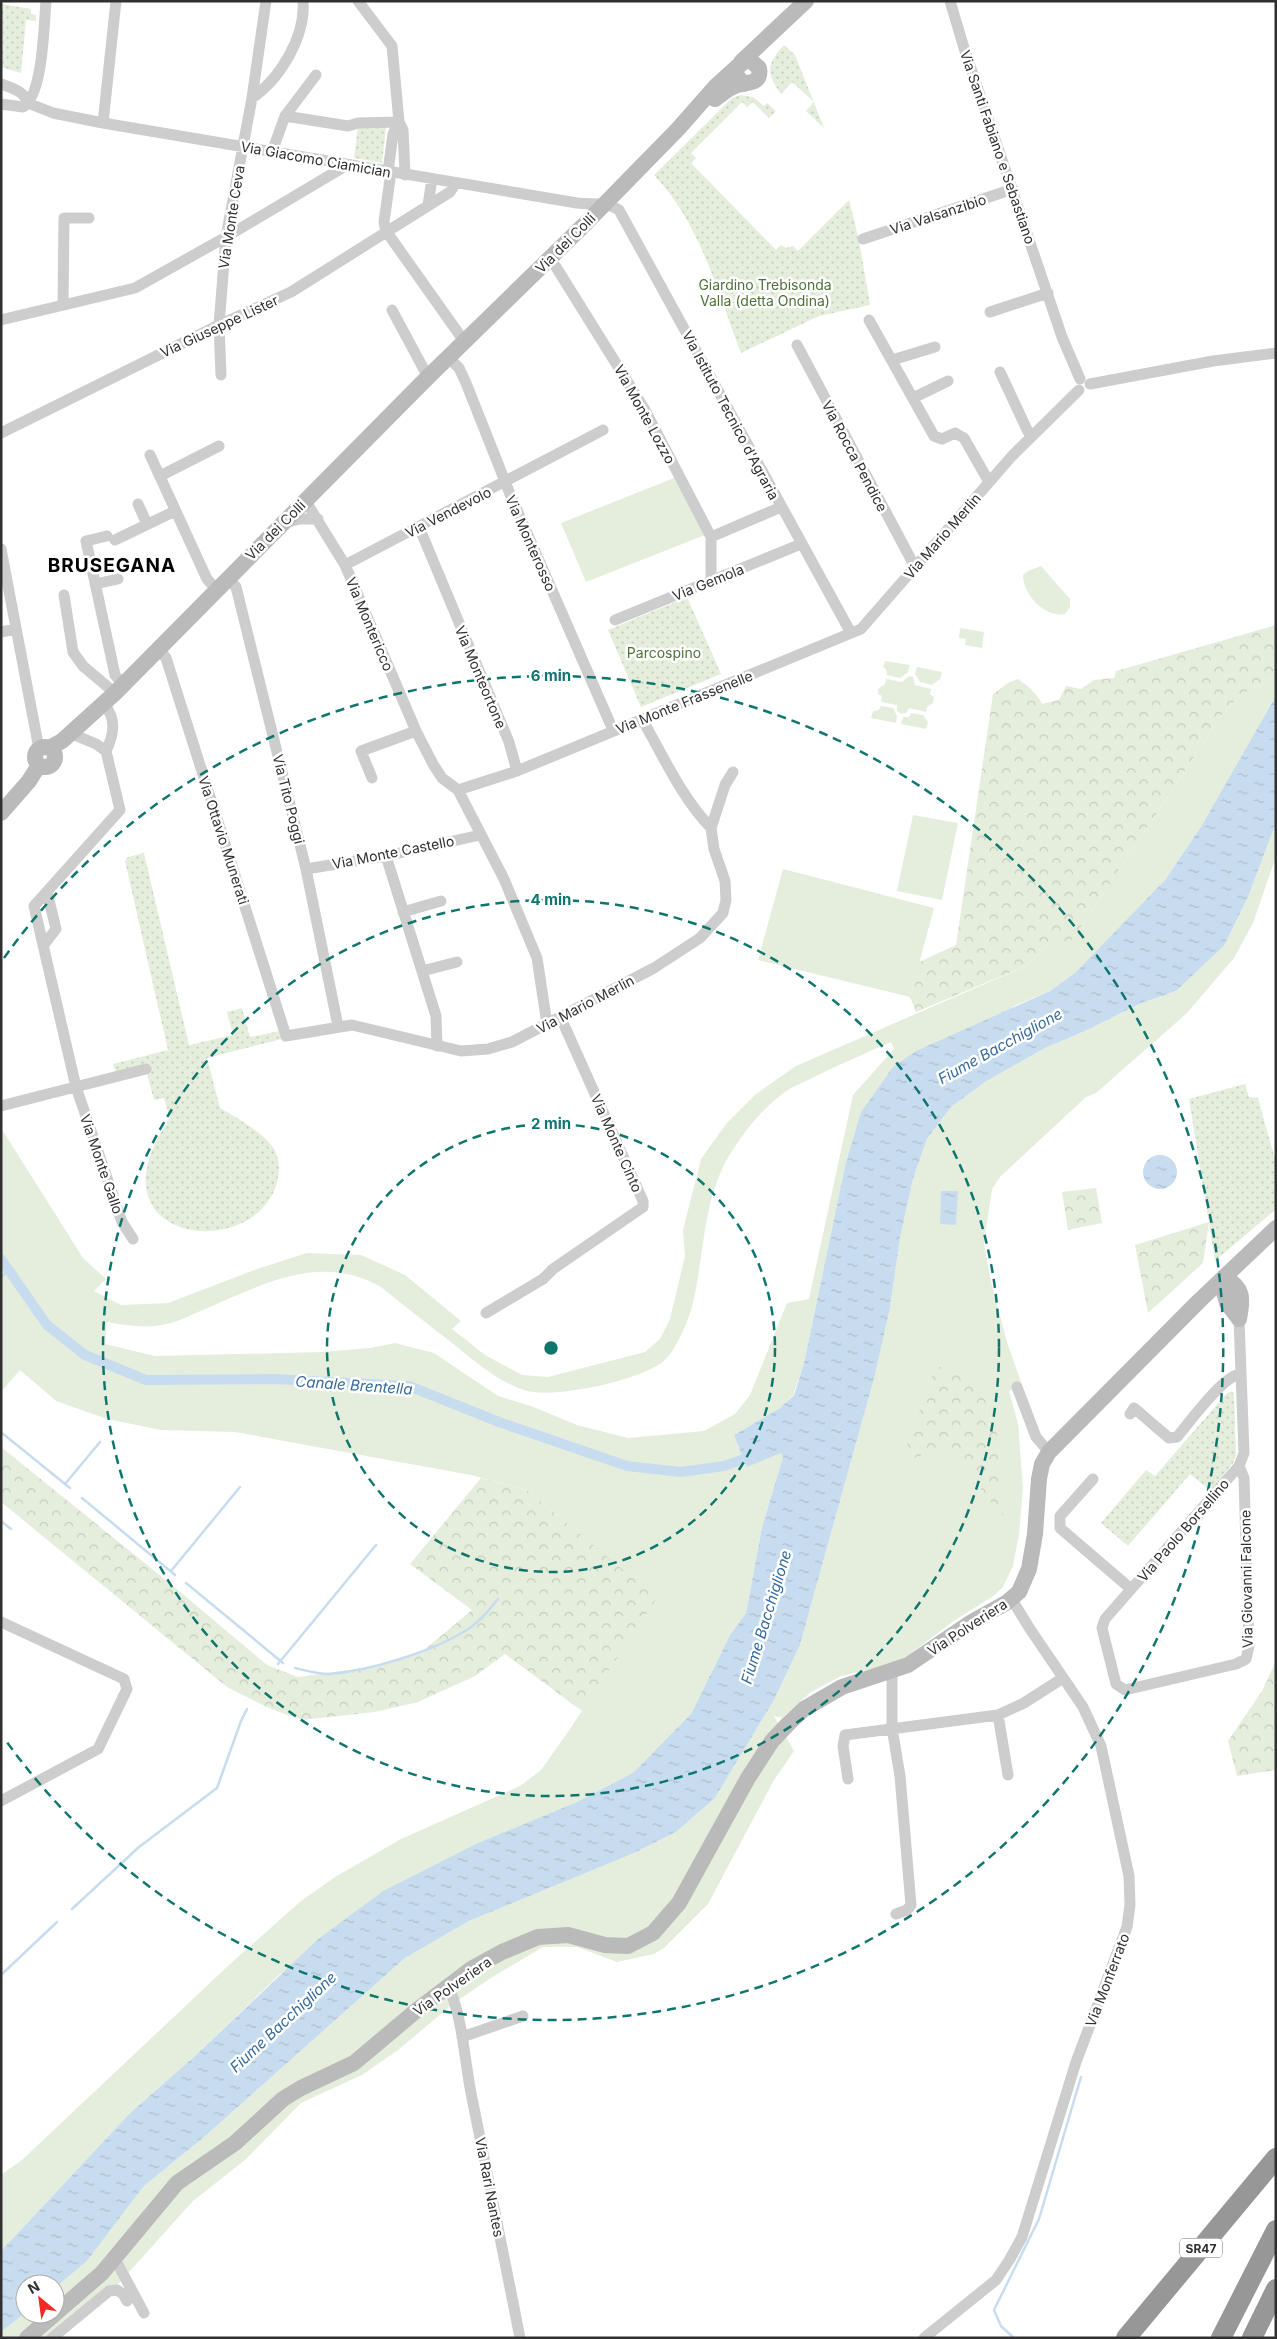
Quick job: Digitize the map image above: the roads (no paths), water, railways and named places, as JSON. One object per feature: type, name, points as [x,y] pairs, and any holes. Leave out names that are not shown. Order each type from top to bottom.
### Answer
[{"type":"highway","name":"SR47","points":[[1126,2338],[1276,2158]]},
{"type":"highway","points":[[1221,2338],[1276,2230]]},
{"type":"highway","points":[[1232,2338],[1276,2255]]},
{"type":"highway","points":[[1252,2338],[1276,2289]]},
{"type":"street","points":[[1,104],[22,107],[28,103],[34,94],[38,82],[46,1]]},
{"type":"street","points":[[103,122],[116,1]]},
{"type":"street","name":"Via Monte Ceva","points":[[221,375],[218,325],[226,237],[252,98],[266,1]]},
{"type":"street","points":[[252,98],[264,90],[293,50],[301,26],[303,1]]},
{"type":"street","points":[[358,1],[392,46],[399,122],[403,130],[405,174]]},
{"type":"street","name":"Via dei Colli","points":[[1,813],[29,782],[46,755],[111,697],[464,341],[549,260],[678,129],[715,87],[806,1]]},
{"type":"street","name":"Via Santi Fabiano e Sebastiano","points":[[950,1],[964,48],[1062,337],[1083,384]]},
{"type":"street","name":"Via dei Colli","points":[[678,129],[728,89],[756,81],[765,50],[778,28]]},
{"type":"street","points":[[744,84],[736,75],[739,65],[751,61],[759,68]]},
{"type":"street","points":[[272,152],[285,116],[316,75]]},
{"type":"street","points":[[1,84],[20,92],[26,97],[28,103]]},
{"type":"street","name":"Via Giacomo Ciamician","points":[[28,103],[53,113],[243,147],[577,203],[591,205],[605,203]]},
{"type":"street","points":[[285,116],[348,126],[358,123],[399,122]]},
{"type":"street","points":[[399,122],[393,134],[384,222],[386,230],[464,341]]},
{"type":"street","points":[[1,320],[134,288],[226,237],[347,164]]},
{"type":"street","points":[[428,204],[432,179]]},
{"type":"street","name":"Via Giuseppe Lister","points":[[1,433],[218,325],[292,292],[386,230],[450,192],[456,183]]},
{"type":"street","name":"Via Valsanzibio","points":[[862,238],[1013,189]]},
{"type":"street","name":"Via Istituto Tecnico d'Agraria","points":[[605,203],[620,210],[851,633]]},
{"type":"street","points":[[63,305],[64,218],[89,218]]},
{"type":"street","name":"Via Monte Lozzo","points":[[549,260],[556,267],[645,410],[711,537],[711,580]]},
{"type":"street","points":[[990,312],[1048,293]]},
{"type":"street","points":[[392,310],[428,377]]},
{"type":"street","points":[[869,320],[934,436],[942,439],[955,434],[964,438],[989,482]]},
{"type":"street","name":"Via Rocca Pendice","points":[[797,345],[915,567]]},
{"type":"street","points":[[892,360],[935,347]]},
{"type":"street","points":[[1083,384],[1213,361],[1276,353]]},
{"type":"street","name":"Via Monterosso","points":[[448,357],[458,368],[466,383],[506,482],[613,730]]},
{"type":"street","points":[[1000,372],[1030,436]]},
{"type":"street","points":[[913,398],[948,381]]},
{"type":"street","name":"Via Mario Merlin","points":[[851,633],[861,629],[1030,436],[1083,384]]},
{"type":"street","name":"Via Vendevolo","points":[[345,565],[603,430]]},
{"type":"street","points":[[160,476],[220,446]]},
{"type":"street","name":"Via Tito Poggi","points":[[150,455],[207,579],[236,587],[306,869],[338,1026]]},
{"type":"street","name":"Via Montericco","points":[[305,500],[345,565],[416,731],[442,778],[458,790],[504,879],[537,958],[547,1024]]},
{"type":"street","points":[[138,504],[147,524]]},
{"type":"street","points":[[711,537],[781,507]]},
{"type":"street","points":[[111,697],[115,674],[86,540],[111,538],[175,511]]},
{"type":"street","points":[[280,525],[300,519],[318,519]]},
{"type":"street","name":"Via Monteortone","points":[[419,527],[509,742],[517,772]]},
{"type":"street","name":"Via Gemola","points":[[615,620],[801,544]]},
{"type":"street","points":[[1,549],[16,629],[46,755]]},
{"type":"street","points":[[95,584],[118,579]]},
{"type":"street","points":[[64,595],[73,652],[111,697]]},
{"type":"street","points":[[1,632],[16,629]]},
{"type":"street","name":"Via Monte Frassenelle","points":[[517,772],[613,730],[851,633]]},
{"type":"street","name":"Via Ottavio Munerati","points":[[159,649],[166,658],[286,1034]]},
{"type":"street","name":"Via dei Colli","points":[[46,755],[78,736],[111,697]]},
{"type":"street","name":"Via Monte Gallo","points":[[111,697],[110,712],[113,722],[113,734],[106,751],[120,810],[34,906],[76,1087],[122,1222],[134,1239]]},
{"type":"street","points":[[642,719],[700,818],[711,828]]},
{"type":"street","points":[[372,778],[361,751],[416,731]]},
{"type":"street","points":[[78,736],[106,751]]},
{"type":"street","points":[[458,790],[517,772]]},
{"type":"street","name":"Via Mario Merlin","points":[[286,1034],[286,1036],[338,1026],[365,1027],[461,1051],[488,1049],[512,1042],[654,968],[700,938],[723,913],[726,900],[725,881],[714,849],[711,828],[725,785],[733,772]]},
{"type":"street","name":"Via Monte Castello","points":[[306,869],[386,856],[480,835]]},
{"type":"street","points":[[386,856],[436,1016],[437,1046]]},
{"type":"street","points":[[403,912],[442,901]]},
{"type":"street","points":[[422,971],[457,962]]},
{"type":"street","name":"Via Monte Cinto","points":[[486,1312],[543,1279],[552,1269],[643,1207],[643,1201],[560,1016]]},
{"type":"street","points":[[1,1106],[146,1069]]},
{"type":"street","name":"Via Polveriera","points":[[27,2338],[86,2288],[115,2259],[177,2183],[236,2143],[283,2100],[301,2088],[354,2063],[448,1985],[471,1969],[502,1952],[538,1937],[568,1935],[582,1937],[605,1945],[628,1946],[638,1943],[653,1933],[679,1903],[748,1778],[772,1741],[804,1709],[842,1687],[908,1665],[1011,1598],[1024,1583],[1029,1569],[1035,1534],[1039,1479],[1042,1464],[1049,1452],[1222,1278],[1276,1228]]},
{"type":"street","points":[[1238,1319],[1241,1307],[1241,1260]]},
{"type":"street","points":[[1222,1278],[1237,1284],[1240,1290]]},
{"type":"street","points":[[1222,1278],[1227,1303],[1238,1319]]},
{"type":"street","points":[[1199,1301],[1211,1299],[1227,1303]]},
{"type":"street","name":"Via Giovanni Falcone","points":[[1130,1589],[1105,1619],[1102,1628],[1116,1684],[1125,1690],[1236,1664],[1246,1659],[1249,1646],[1248,1571],[1244,1478],[1239,1466],[1244,1453],[1238,1319]]},
{"type":"street","points":[[1130,1414],[1134,1408],[1169,1438],[1177,1437],[1224,1383],[1234,1374],[1240,1374]]},
{"type":"street","points":[[1017,1387],[1036,1437],[1049,1452]]},
{"type":"street","name":"Via Paolo Borsellino","points":[[1093,1479],[1060,1516],[1060,1528],[1130,1589],[1239,1466]]},
{"type":"street","name":"Via Monferrato","points":[[924,2338],[996,2280],[1018,2244],[1076,2062],[1127,1927],[1130,1905],[1128,1876],[1101,1746],[1083,1707],[1011,1598]]},
{"type":"street","points":[[1,1622],[124,1679],[127,1689],[98,1749],[1,1801]]},
{"type":"street","points":[[892,1671],[892,1728],[900,1776],[911,1905],[907,1910],[896,1914]]},
{"type":"street","points":[[848,1779],[843,1746],[845,1735],[998,1714],[1024,1703],[1064,1678]]},
{"type":"street","points":[[998,1714],[1008,1775]]},
{"type":"street","name":"Via Rari Nantes","points":[[448,1985],[453,1997],[462,2037],[520,2338]]},
{"type":"street","points":[[462,2037],[523,2016]]},
{"type":"street","points":[[115,2259],[144,2313]]},
{"type":"street","points":[[52,2338],[109,2291],[117,2290],[127,2300]]},
{"type":"water","name":"Fiume Bacchiglione","points":[[1276,696],[1276,823],[1248,897],[1224,946],[1176,991],[1139,1004],[1085,1031],[1045,1048],[985,1082],[951,1107],[927,1139],[913,1179],[900,1238],[890,1308],[875,1375],[800,1645],[774,1700],[715,1798],[676,1832],[632,1854],[469,1921],[405,1958],[203,2138],[144,2186],[87,2261],[65,2280],[65,2274],[15,2274],[15,2321],[1,2332],[1,2251],[130,2113],[195,2056],[317,1940],[383,1891],[478,1843],[575,1803],[633,1773],[691,1714],[730,1635],[746,1613],[762,1527],[783,1457],[781,1453],[747,1467],[734,1435],[780,1408],[794,1395],[804,1363],[845,1166],[861,1112],[893,1067],[916,1051],[1050,991],[1076,972],[1165,880],[1202,825]]},
{"type":"water","points":[[1160,1155],[1167,1156],[1172,1160],[1176,1165],[1176,1179],[1172,1184],[1167,1188],[1160,1189],[1153,1188],[1148,1184],[1144,1179],[1143,1172],[1144,1165],[1148,1160],[1153,1156]]},
{"type":"water","points":[[941,1191],[958,1191],[956,1225],[940,1224]]},
{"type":"waterway","name":"Canale Brentella","points":[[1,1259],[47,1325],[85,1355],[146,1380],[275,1379],[409,1386],[499,1422],[627,1466],[681,1472],[724,1466],[756,1455]]},
{"type":"waterway","points":[[1,1277],[8,1271]]},
{"type":"waterway","points":[[2,1433],[70,1488]]},
{"type":"waterway","points":[[65,1484],[100,1442]]},
{"type":"waterway","points":[[171,1571],[240,1487]]},
{"type":"waterway","points":[[82,1498],[175,1575]]},
{"type":"waterway","points":[[1,1521],[11,1529]]},
{"type":"waterway","points":[[278,1664],[376,1545]]},
{"type":"waterway","points":[[186,1583],[283,1663]]},
{"type":"waterway","points":[[295,1668],[329,1674],[381,1665],[418,1653],[451,1639],[470,1628],[498,1599]]},
{"type":"waterway","points":[[72,1909],[139,1847],[217,1788],[247,1709]]},
{"type":"waterway","points":[[1,1975],[57,1922]]},
{"type":"waterway","points":[[1014,2338],[1001,2326],[994,2310],[1039,2219],[1081,2077]]},
{"type":"district","name":"BRUSEGANA","points":[[112,565]]},
{"type":"park label","name":"Giardino Trebisonda Valla (detta Ondina)","points":[[765,292]]},
{"type":"park label","name":"Parcospino","points":[[664,652]]}]
